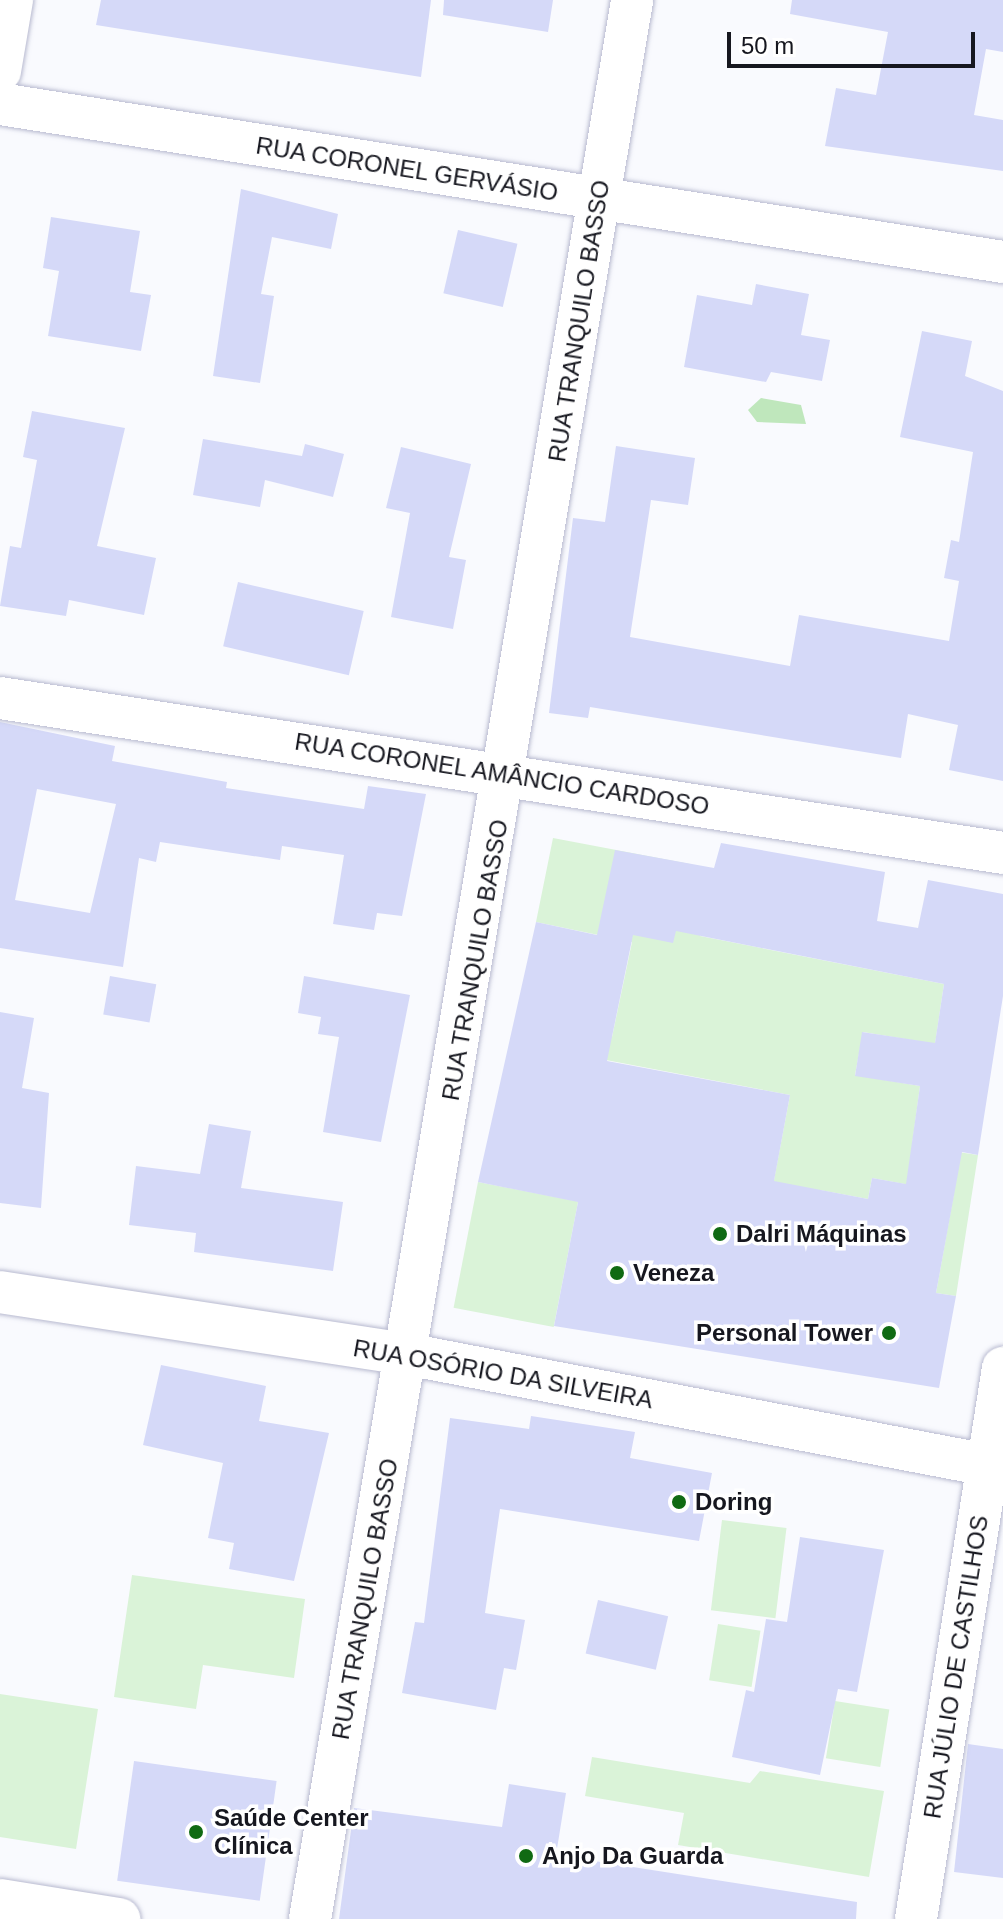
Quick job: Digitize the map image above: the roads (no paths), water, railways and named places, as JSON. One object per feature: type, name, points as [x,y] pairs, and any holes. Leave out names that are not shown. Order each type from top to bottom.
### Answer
[{"type":"street","points":[[0,71],[12,0]]},
{"type":"street","name":"RUA TRANQUILO BASSO","points":[[310,1919],[507,773],[632,0]]},
{"type":"street","name":"RUA CORONEL GERVÁSIO","points":[[0,104],[1003,262]]},
{"type":"street","name":"RUA CORONEL AMÂNCIO CARDOSO","points":[[0,698],[507,773],[1003,853]]},
{"type":"street","name":"RUA OSÓRIO DA SILVEIRA","points":[[0,1292],[406,1354],[995,1467]]},
{"type":"street","name":"RUA JÚLIO DE CASTILHOS","points":[[916,1919],[995,1467],[1003,1368]]},
{"type":"street","points":[[0,1900],[119,1919]]},
{"type":"place","name":"Dalri Máquinas","points":[[720,1234]]},
{"type":"place","name":"Veneza","points":[[617,1273]]},
{"type":"place","name":"Personal Tower","points":[[889,1333]]},
{"type":"place","name":"Doring","points":[[679,1502]]},
{"type":"place","name":"Saúde Center Clínica","points":[[196,1832]]},
{"type":"place","name":"Anjo Da Guarda","points":[[526,1856]]}]
